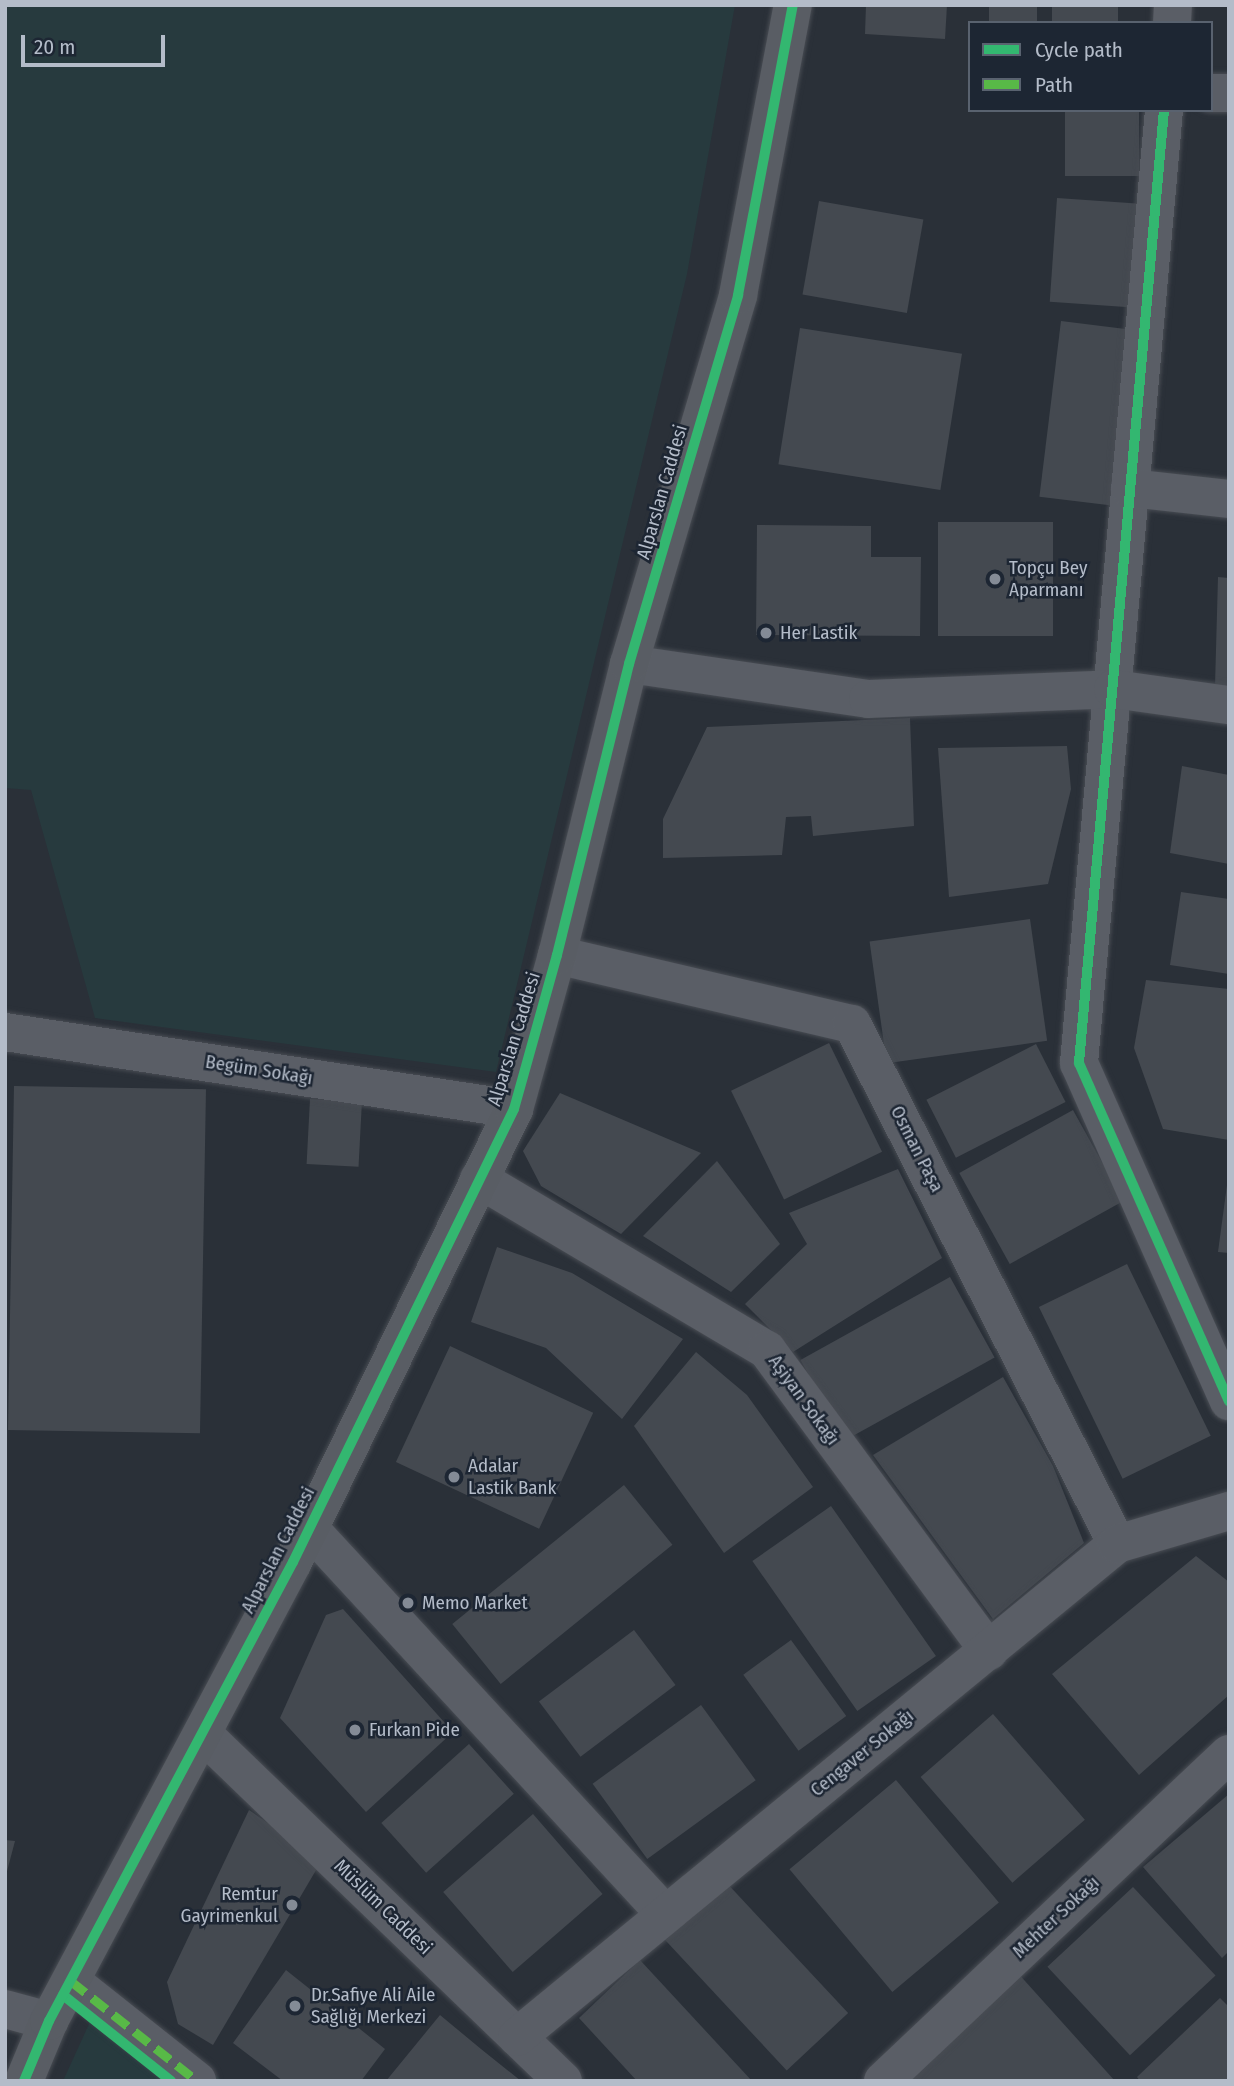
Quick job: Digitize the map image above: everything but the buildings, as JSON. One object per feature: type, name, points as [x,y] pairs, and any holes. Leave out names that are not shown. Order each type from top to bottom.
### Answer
[{"type":"street","name":"Alparslan Caddesi","points":[[24,2081],[49,2021],[203,1734],[309,1528],[514,1109],[557,956],[629,664],[738,295],[793,5]]},
{"type":"street","points":[[1164,112],[1079,1063],[1229,1401]]},
{"type":"street","points":[[1130,488],[1229,499]]},
{"type":"street","points":[[629,664],[868,699],[1113,689],[1229,705]]},
{"type":"street","name":"Osman Paşa","points":[[557,956],[852,1024],[1117,1544]]},
{"type":"street","name":"Begüm Sokağı","points":[[5,1032],[514,1109]]},
{"type":"street","name":"Aşiyan Sokağı","points":[[479,1179],[767,1350],[989,1651]]},
{"type":"street","name":"Cengaver Sokağı","points":[[517,2037],[664,1913],[989,1651],[1117,1544],[1229,1511]]},
{"type":"street","points":[[309,1528],[664,1913]]},
{"type":"street","name":"Müslüm Caddesi","points":[[203,1734],[562,2081]]},
{"type":"street","name":"Mehter Sokağı","points":[[883,2081],[1229,1754]]},
{"type":"street","points":[[71,1981],[197,2081]]},
{"type":"street","points":[[5,2009],[49,2021]]},
{"type":"green space","points":[[5,5],[735,5],[687,274],[496,1072],[95,1018],[31,790],[5,788]]},
{"type":"green space","points":[[105,1989],[223,2081],[63,2081]]},
{"type":"marked path","points":[[71,1981],[197,2081]]},
{"type":"cycle path","points":[[24,2081],[49,2021],[293,1562],[514,1109],[557,955],[629,664],[738,295],[793,5]]},
{"type":"cycle path","points":[[1164,112],[1079,1063],[1229,1401]]},
{"type":"cycle path","points":[[63,1995],[171,2081]]},
{"type":"place","name":"Topçu Bey Aparmanı","points":[[995,579]]},
{"type":"place","name":"Her Lastik","points":[[766,633]]},
{"type":"place","name":"Adalar Lastik Bank","points":[[454,1477]]},
{"type":"place","name":"Memo Market","points":[[408,1603]]},
{"type":"place","name":"Furkan Pide","points":[[355,1730]]},
{"type":"place","name":"Remtur Gayrimenkul","points":[[292,1905]]},
{"type":"place","name":"Dr.Safiye Ali Aile Sağlığı Merkezi","points":[[295,2006]]}]
